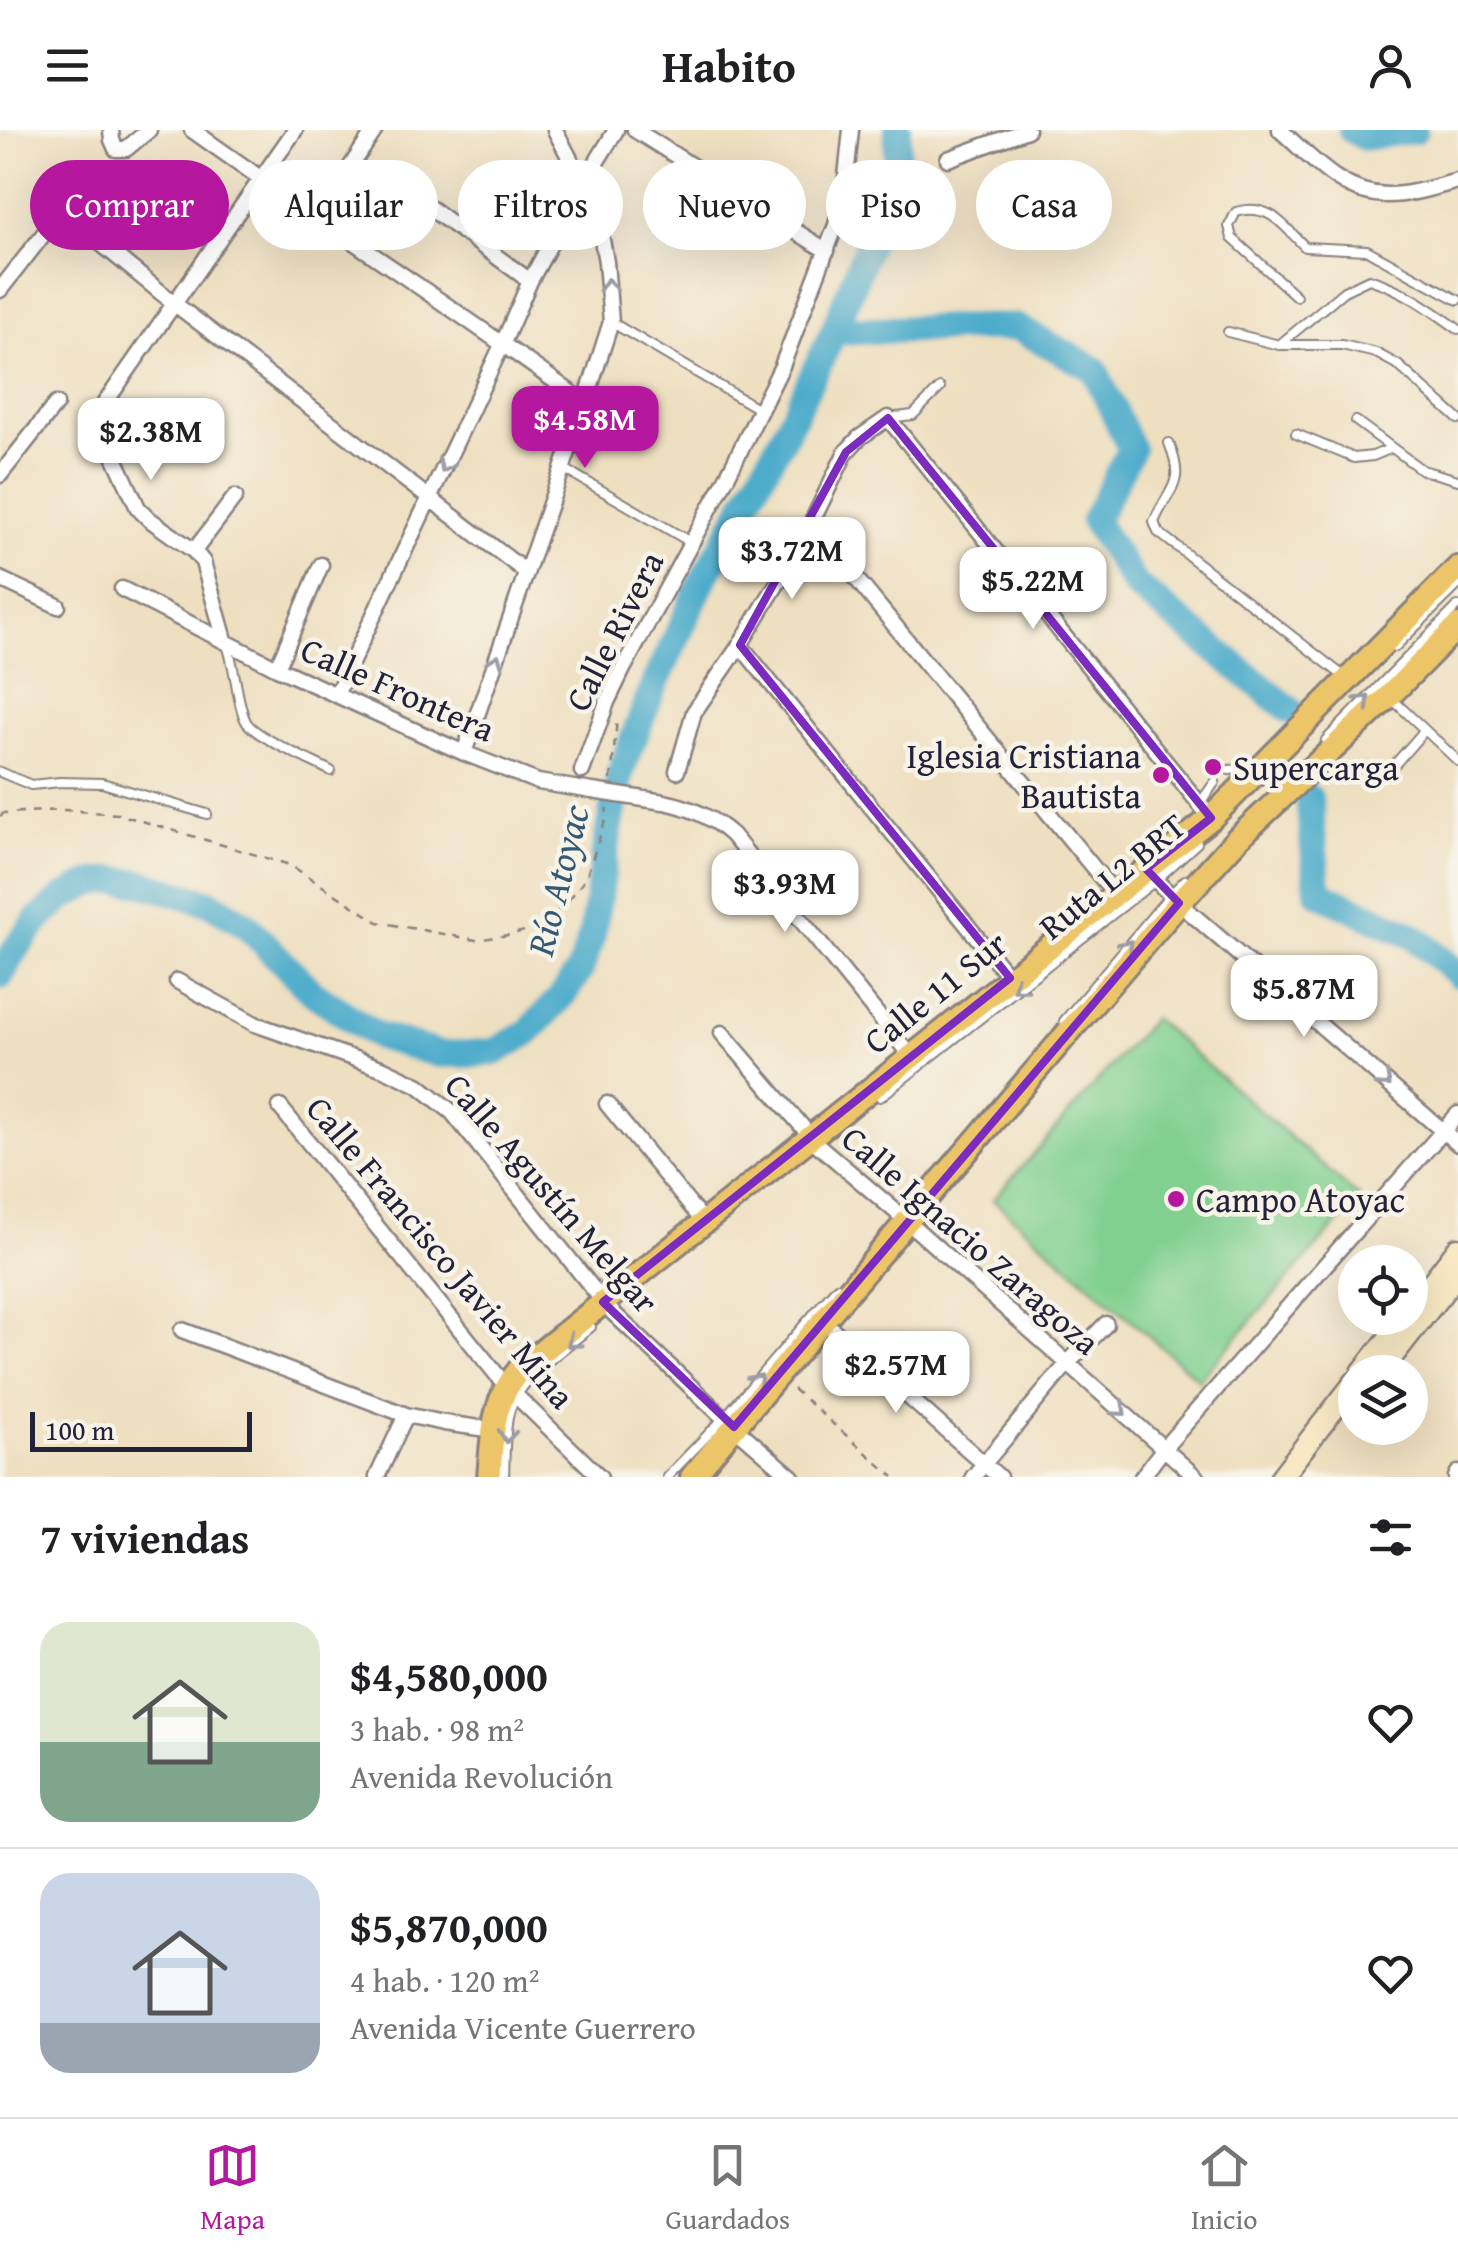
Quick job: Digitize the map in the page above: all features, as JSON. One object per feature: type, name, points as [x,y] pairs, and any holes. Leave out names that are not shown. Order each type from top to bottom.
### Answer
[{"type":"main road","name":"Calle 11 Sur","points":[[510,1391],[520,1369],[607,1306],[703,1222],[816,1143],[911,1056],[1115,894],[1151,875],[1206,810],[1256,780],[1458,568]]},
{"type":"main road","points":[[692,1477],[729,1423],[823,1321],[903,1218],[1175,899],[1458,626]]},
{"type":"main road","points":[[1428,1287],[1458,1248]]},
{"type":"main road","points":[[1393,1355],[1458,1273]]},
{"type":"main road","points":[[1376,1355],[1391,1335]]},
{"type":"main road","points":[[491,1473],[498,1405],[510,1391]]},
{"type":"main road","points":[[1282,1477],[1338,1404]]},
{"type":"main road","points":[[1298,1477],[1338,1426]]},
{"type":"street","points":[[111,130],[116,149],[126,149],[150,130]]},
{"type":"street","points":[[192,130],[249,170]]},
{"type":"street","points":[[275,160],[295,130]]},
{"type":"street","points":[[355,160],[375,130]]},
{"type":"street","points":[[554,130],[570,160]]},
{"type":"street","points":[[597,160],[616,130]]},
{"type":"street","points":[[635,130],[827,252]]},
{"type":"street","points":[[948,158],[1027,130]]},
{"type":"street","points":[[1280,130],[1334,178],[1354,190],[1386,196],[1458,180]]},
{"type":"street","name":"Calle Rivera","points":[[582,771],[623,669],[762,411],[782,366],[827,252],[844,188],[847,132]]},
{"type":"street","points":[[225,640],[203,562],[194,550],[138,508],[99,417],[249,198]]},
{"type":"street","points":[[438,214],[530,281]]},
{"type":"street","points":[[0,290],[31,250]]},
{"type":"street","points":[[110,250],[526,572]]},
{"type":"street","points":[[367,250],[586,403]]},
{"type":"street","points":[[336,695],[547,250]]},
{"type":"street","points":[[464,754],[586,403],[610,322],[604,250]]},
{"type":"street","points":[[0,475],[56,404]]},
{"type":"street","points":[[677,771],[694,712],[740,645],[813,522],[846,452],[888,418],[1206,810]]},
{"type":"street","points":[[194,550],[235,497]]},
{"type":"street","points":[[845,565],[1115,894]]},
{"type":"street","points":[[277,668],[321,566]]},
{"type":"street","points":[[0,578],[58,606]]},
{"type":"street","name":"Calle Frontera","points":[[122,589],[277,668],[464,754],[538,782],[664,802],[718,822],[911,1056]]},
{"type":"street","points":[[740,645],[1010,978]]},
{"type":"street","points":[[1151,875],[1458,1144]]},
{"type":"street","name":"Calle Agustín Melgar","points":[[176,981],[254,1024],[384,1069],[418,1085],[452,1112],[607,1306],[729,1423],[792,1477]]},
{"type":"street","name":"Calle Ignacio Zaragoza","points":[[722,1034],[816,1143],[1196,1477]]},
{"type":"street","points":[[607,1104],[703,1222]]},
{"type":"street","name":"Calle Francisco Javier Mina","points":[[280,1107],[510,1391],[600,1477]]},
{"type":"street","points":[[1142,1477],[1458,1114]]},
{"type":"street","points":[[823,1321],[999,1477]]},
{"type":"street","points":[[973,1477],[1067,1364],[1106,1324]]},
{"type":"street","points":[[182,1330],[406,1415],[494,1430]]},
{"type":"street","points":[[376,1477],[406,1415]]},
{"type":"lane","points":[[1296,296],[1232,238],[1229,226],[1236,212],[1270,212],[1305,246],[1366,250],[1458,300]]},
{"type":"lane","points":[[1280,345],[1344,291],[1369,279],[1424,303],[1458,330]]},
{"type":"lane","points":[[610,322],[762,411]]},
{"type":"lane","points":[[1228,332],[1280,345],[1342,344],[1376,353],[1398,365],[1456,414]]},
{"type":"lane","points":[[888,418],[913,415],[940,388]]},
{"type":"lane","points":[[1356,421],[1422,470],[1458,480]]},
{"type":"lane","points":[[1296,434],[1354,458],[1392,448]]},
{"type":"lane","points":[[1169,443],[1178,470],[1177,480],[1156,517],[1155,527],[1348,680]]},
{"type":"lane","points":[[562,468],[692,543]]},
{"type":"lane","points":[[1390,652],[1458,584]]},
{"type":"lane","points":[[1325,742],[1458,606]]},
{"type":"lane","points":[[225,640],[234,661],[246,722],[331,771]]},
{"type":"lane","points":[[1389,696],[1458,761]]},
{"type":"lane","points":[[1388,772],[1424,731]]},
{"type":"lane","name":"Ruta L2 BRT","points":[[1054,1032],[1312,755]]},
{"type":"lane","points":[[1229,770],[1242,769],[1256,780]]},
{"type":"lane","points":[[0,772],[31,785],[102,783],[207,814]]},
{"type":"lane","name":"Ruta L2 BRT","points":[[879,1097],[1151,875],[1256,780]]},
{"type":"lane","points":[[1206,810],[1215,782]]},
{"type":"lane","points":[[874,1244],[903,1218],[951,1154]]},
{"type":"lane","points":[[607,1306],[787,1169]]},
{"type":"lane","points":[[667,1477],[729,1423],[850,1273]]},
{"type":"lane","points":[[491,1473],[507,1426],[510,1391]]},
{"type":"path","points":[[813,522],[845,565]]},
{"type":"path","points":[[610,791],[618,705]]},
{"type":"path","points":[[0,816],[64,810],[118,814],[290,865],[378,922],[476,940],[533,928],[562,907],[586,878],[608,806]]},
{"type":"path","points":[[777,1375],[894,1477]]},
{"type":"highlighted area","points":[[888,418],[1211,818],[1146,869],[1179,903],[734,1427],[603,1302],[1010,978],[740,645],[846,452]]},
{"type":"green space","name":"Campo Atoyac","points":[[1153,1018],[1360,1198],[1199,1380],[993,1200]]},
{"type":"waterway","name":"Río Atoyac","points":[[0,976],[38,920],[64,897],[92,883],[114,880],[142,883],[210,903],[245,924],[312,992],[377,1036],[439,1054],[467,1054],[495,1052],[529,1032],[580,970],[592,935],[621,771],[651,693],[702,582],[785,433],[834,331],[881,212],[897,160],[898,130]]},
{"type":"waterway","name":"Río Atoyac","points":[[1352,130],[1364,137],[1414,130]]},
{"type":"waterway","name":"Río Atoyac","points":[[834,331],[1016,327],[1094,369],[1131,449],[1094,521],[1135,585],[1290,710]]},
{"type":"waterway","name":"Río Atoyac","points":[[1309,798],[1318,892],[1413,936],[1458,974]]},
{"type":"place","name":"Supercarga","points":[[1213,767]]},
{"type":"place","name":"Iglesia Cristiana Bautista","points":[[1161,775]]},
{"type":"place","name":"Campo Atoyac","points":[[1176,1199]]}]
